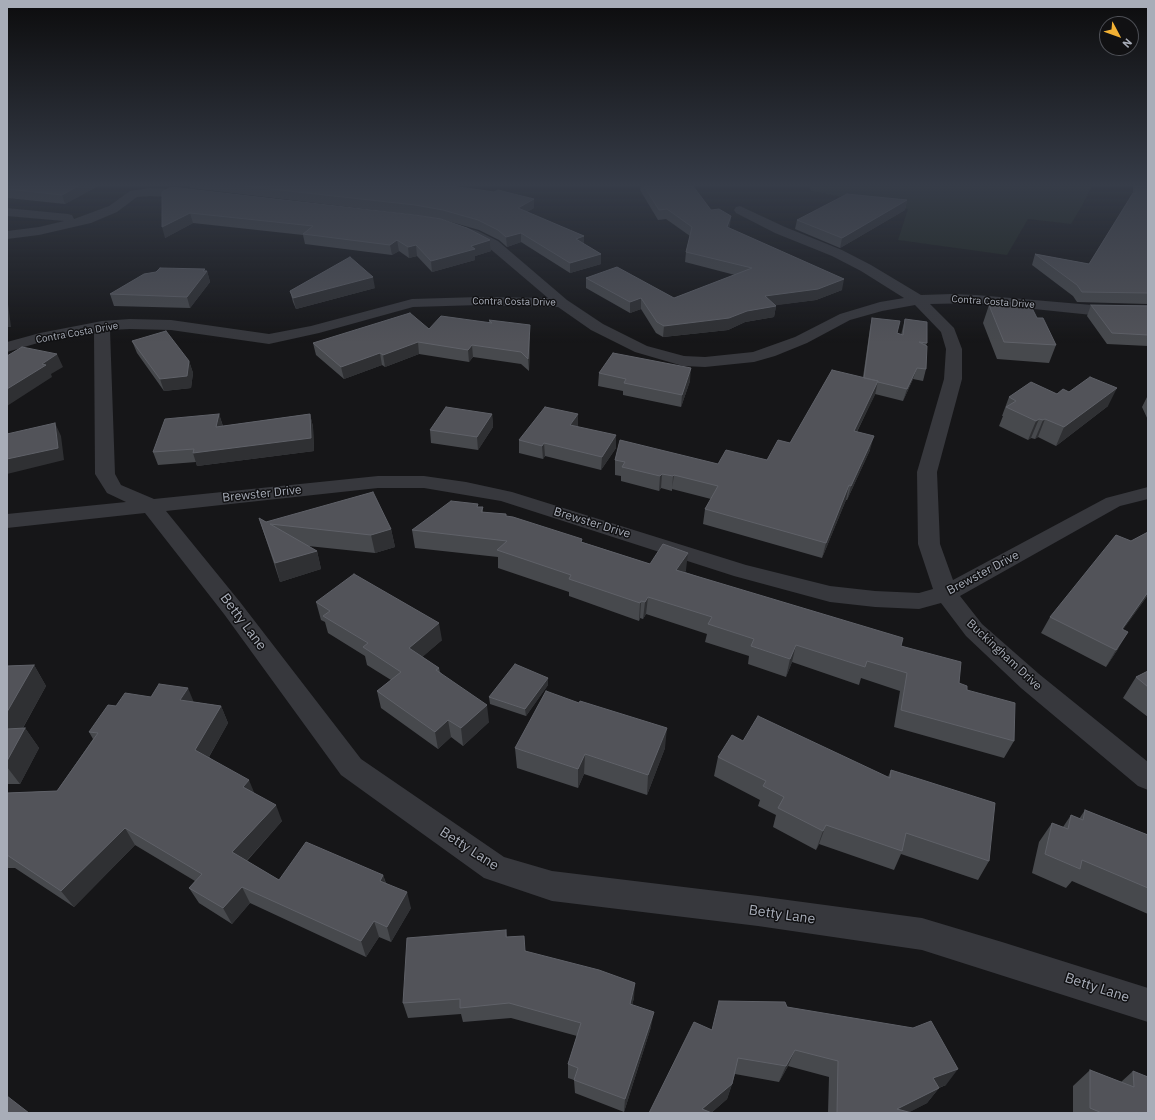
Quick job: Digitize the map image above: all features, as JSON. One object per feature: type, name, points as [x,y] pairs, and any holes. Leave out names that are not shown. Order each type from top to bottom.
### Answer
[{"type":"street","points":[[482,238],[493,244],[508,256],[562,304]]},
{"type":"street","name":"Buckingham Drive","points":[[800,238],[837,253],[866,268],[918,300],[948,331],[954,349],[953,380],[927,472],[929,544],[946,594],[974,630],[1030,681],[1148,778]]},
{"type":"street","name":"Contra Costa Drive","points":[[7,347],[46,336],[102,326],[130,324],[171,325],[269,339],[313,330],[412,304],[479,301],[562,304],[597,327],[641,350],[683,361],[704,362],[754,357],[769,353],[801,340],[845,317],[880,307],[918,300],[952,298],[976,299],[1092,310],[1148,310]]},
{"type":"street","name":"Betty Lane","points":[[102,326],[105,474],[114,489],[150,505],[232,608],[351,767],[495,868],[552,886],[922,934],[1148,1005]]},
{"type":"street","name":"Brewster Drive","points":[[7,521],[378,482],[424,482],[466,488],[505,496],[742,570],[830,594],[875,599],[919,601],[946,594],[1113,502],[1148,493]]},
{"type":"shaded area","points":[[899,238],[1017,238],[1007,255],[898,240]]},
{"type":"building","points":[[337,238],[487,238],[490,240],[471,246],[475,249],[431,261],[416,245],[408,247],[397,240],[390,245]]},
{"type":"building","points":[[530,238],[578,238],[576,239],[601,254],[570,263]]},
{"type":"building","points":[[689,238],[752,238],[844,279],[818,289],[765,296],[776,306],[747,311],[729,318],[664,326],[657,322],[641,298],[630,302],[586,278],[617,267],[674,298],[752,268],[686,252]]},
{"type":"building","points":[[1105,238],[1148,238],[1148,293],[1082,292],[1077,285],[1035,254],[1089,264]]},
{"type":"building","points":[[350,257],[373,277],[293,298],[290,291]]},
{"type":"building","points":[[160,268],[205,269],[203,271],[207,271],[187,297],[110,294],[144,274],[156,272]]},
{"type":"building","points":[[996,302],[1030,304],[1037,318],[1043,318],[1056,345],[1004,342],[989,305],[998,306]]},
{"type":"building","points":[[1091,305],[1148,306],[1148,335],[1112,333]]},
{"type":"building","points":[[410,313],[429,329],[441,316],[492,323],[489,320],[530,325],[528,359],[521,352],[472,345],[468,350],[418,342],[383,355],[380,353],[341,367],[313,343]]},
{"type":"building","points":[[872,318],[900,321],[897,333],[903,335],[905,319],[927,322],[927,343],[919,342],[927,346],[926,369],[917,368],[907,389],[864,378]]},
{"type":"building","points":[[166,331],[189,361],[187,376],[160,379],[132,341]]},
{"type":"building","points":[[22,347],[57,354],[42,364],[46,365],[7,389],[7,356]]},
{"type":"building","points":[[613,353],[691,368],[682,395],[624,383],[626,379],[599,373]]},
{"type":"building","points":[[832,370],[878,381],[854,431],[874,436],[851,486],[849,485],[826,543],[705,509],[718,486],[674,475],[662,474],[660,476],[622,467],[625,462],[615,460],[620,440],[718,464],[726,450],[767,460],[778,440],[790,443]]},
{"type":"building","points":[[1090,377],[1117,388],[1064,427],[1045,419],[1039,419],[1036,421],[1006,407],[1016,401],[1009,397],[1031,382],[1057,394],[1063,389],[1069,392]]},
{"type":"building","points":[[446,407],[492,414],[477,437],[430,430]]},
{"type":"building","points":[[545,407],[578,414],[570,425],[616,435],[602,457],[544,443],[542,446],[519,440]]},
{"type":"building","points":[[219,414],[216,427],[310,414],[311,438],[193,453],[194,449],[153,452],[165,419]]},
{"type":"building","points":[[55,423],[58,448],[7,459],[7,434]]},
{"type":"building","points":[[373,492],[391,529],[371,535],[270,524],[317,551],[275,563],[259,518],[266,522]]},
{"type":"building","points":[[451,501],[478,504],[477,507],[483,507],[481,512],[506,514],[506,516],[582,539],[581,542],[650,564],[663,544],[688,553],[676,570],[903,638],[901,646],[961,662],[959,683],[967,686],[967,690],[1015,703],[1014,741],[901,710],[907,673],[867,661],[865,667],[796,645],[790,659],[751,646],[754,639],[708,624],[712,617],[648,597],[645,602],[641,601],[640,603],[569,579],[571,575],[497,550],[507,541],[412,530]]},
{"type":"building","points":[[1148,532],[1148,592],[1122,629],[1128,632],[1116,650],[1050,617],[1116,535],[1131,541]]},
{"type":"building","points":[[354,574],[439,623],[409,648],[439,668],[436,670],[487,705],[461,728],[448,720],[435,732],[377,691],[401,672],[363,647],[368,643],[323,616],[330,611],[316,602]]},
{"type":"building","points":[[515,664],[548,678],[525,709],[489,697]]},
{"type":"building","points":[[34,665],[7,712],[7,666]]},
{"type":"building","points":[[1148,671],[1148,687],[1136,677]]},
{"type":"building","points":[[159,684],[188,688],[180,700],[221,706],[195,750],[249,780],[243,787],[276,805],[232,852],[279,880],[306,842],[383,875],[380,881],[407,892],[387,927],[374,921],[361,941],[242,887],[223,908],[189,888],[202,874],[125,828],[61,891],[7,855],[7,793],[57,791],[98,733],[89,732],[108,705],[116,706],[125,693],[151,697]]},
{"type":"building","points":[[546,691],[579,703],[580,701],[667,728],[648,775],[585,754],[578,769],[515,748]]},
{"type":"building","points":[[758,716],[890,778],[891,770],[995,803],[989,861],[906,833],[902,851],[826,825],[823,831],[778,808],[784,797],[763,786],[766,781],[718,757],[732,735],[743,741]]},
{"type":"building","points":[[25,728],[7,761],[7,729]]},
{"type":"building","points":[[1085,810],[1148,835],[1148,888],[1082,860],[1080,869],[1045,854],[1052,823],[1068,829],[1071,815],[1083,820]]},
{"type":"building","points":[[506,930],[506,937],[524,936],[525,951],[599,970],[635,983],[630,1004],[654,1012],[625,1099],[574,1080],[578,1068],[568,1064],[581,1023],[509,1003],[460,1008],[460,999],[403,1003],[407,938]]},
{"type":"building","points":[[719,1001],[785,1002],[787,1007],[913,1028],[931,1021],[958,1069],[933,1078],[939,1088],[897,1109],[912,1113],[837,1113],[838,1061],[795,1050],[786,1066],[738,1058],[732,1084],[702,1109],[712,1113],[649,1113],[694,1022],[712,1030]]},
{"type":"building","points":[[1090,1070],[1134,1087],[1133,1071],[1148,1077],[1148,1113],[1102,1113],[1090,1108]]},
{"type":"building","points":[[7,1096],[29,1113],[7,1113]]}]
